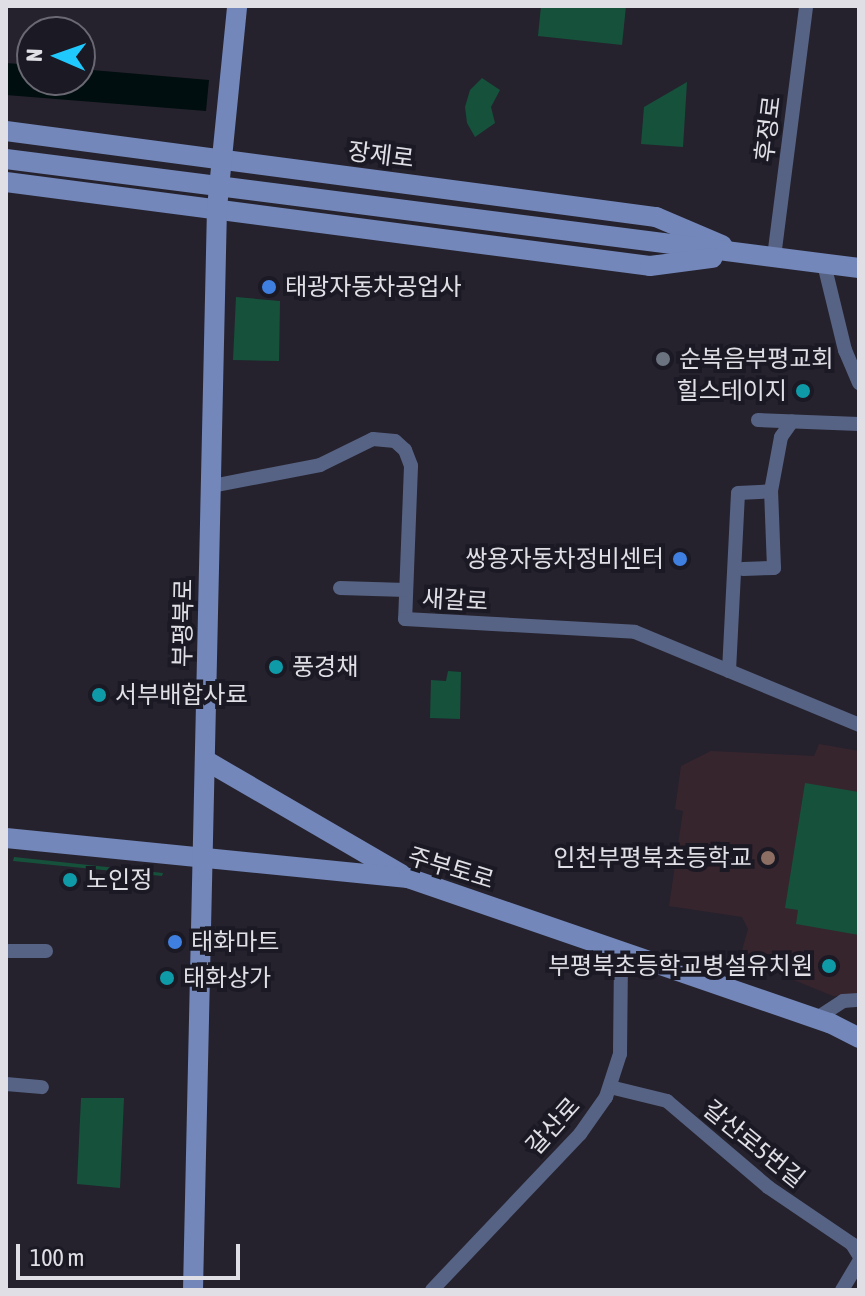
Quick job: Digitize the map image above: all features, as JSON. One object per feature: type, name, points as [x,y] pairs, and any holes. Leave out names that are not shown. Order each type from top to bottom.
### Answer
[{"type":"main road","name":"부평북로","points":[[193,1290],[217,208],[237,6]]},
{"type":"main road","name":"장제로","points":[[6,131],[184,152],[656,217],[744,254]]},
{"type":"main road","name":"장제로","points":[[6,159],[859,268]]},
{"type":"main road","name":"장제로","points":[[6,182],[650,266],[744,254]]},
{"type":"main road","points":[[205,760],[408,878]]},
{"type":"main road","name":"주부토로","points":[[6,838],[408,878],[621,954],[817,1018],[859,1038]]},
{"type":"street","name":"후정로","points":[[774,257],[806,6]]},
{"type":"street","points":[[824,264],[845,350],[859,383]]},
{"type":"street","points":[[758,420],[859,424]]},
{"type":"street","points":[[743,569],[774,568],[771,491],[781,437],[792,421]]},
{"type":"street","name":"새갈로","points":[[212,486],[320,465],[373,439],[395,441],[405,450],[411,466],[405,619],[635,632],[859,725]]},
{"type":"street","points":[[729,671],[738,493],[771,491]]},
{"type":"street","points":[[340,588],[406,590]]},
{"type":"street","points":[[9,951],[46,951]]},
{"type":"street","name":"갈산로","points":[[432,1290],[580,1134],[610,1087],[620,1054],[621,954]]},
{"type":"street","points":[[817,1018],[843,1001],[859,1000]]},
{"type":"street","points":[[6,1084],[42,1087]]},
{"type":"street","name":"갈산로5번길","points":[[610,1087],[667,1101],[768,1187],[852,1244],[859,1255]]},
{"type":"street","points":[[842,1290],[859,1262]]},
{"type":"shaded area","points":[[6,63],[16,64],[16,96],[6,95]]},
{"type":"shaded area","points":[[96,70],[209,80],[206,111],[18,96],[96,96]]},
{"type":"shaded area","name":"인천부평북초등학교","points":[[819,744],[859,751],[859,995],[833,996],[740,958],[748,929],[742,917],[669,906],[683,811],[675,809],[681,766],[711,751],[814,756]]},
{"type":"green space","points":[[541,6],[626,6],[622,45],[538,36]]},
{"type":"green space","points":[[482,78],[500,90],[491,107],[495,123],[475,137],[467,123],[465,107],[470,90]]},
{"type":"green space","points":[[687,82],[683,147],[641,144],[644,107]]},
{"type":"green space","points":[[236,297],[280,301],[279,361],[233,360]]},
{"type":"green space","points":[[448,671],[461,672],[460,719],[430,718],[431,680],[446,681]]},
{"type":"green space","points":[[805,783],[859,792],[859,935],[796,924],[798,910],[785,908]]},
{"type":"green space","points":[[14,857],[163,873],[162,876],[13,861]]},
{"type":"green space","points":[[81,1098],[124,1098],[120,1188],[77,1184]]},
{"type":"place","name":"태광자동차공업사","points":[[269,287]]},
{"type":"place","name":"순복음부평교회","points":[[663,359]]},
{"type":"place","name":"힐스테이지","points":[[803,391]]},
{"type":"place","name":"쌍용자동차정비센터","points":[[680,559]]},
{"type":"place","name":"풍경채","points":[[276,667]]},
{"type":"place","name":"서부배합사료","points":[[99,695]]},
{"type":"place","name":"인천부평북초등학교","points":[[768,858]]},
{"type":"place","name":"노인정","points":[[70,880]]},
{"type":"place","name":"태화마트","points":[[175,942]]},
{"type":"place","name":"부평북초등학교병설유치원","points":[[829,966]]},
{"type":"place","name":"태화상가","points":[[167,978]]}]
